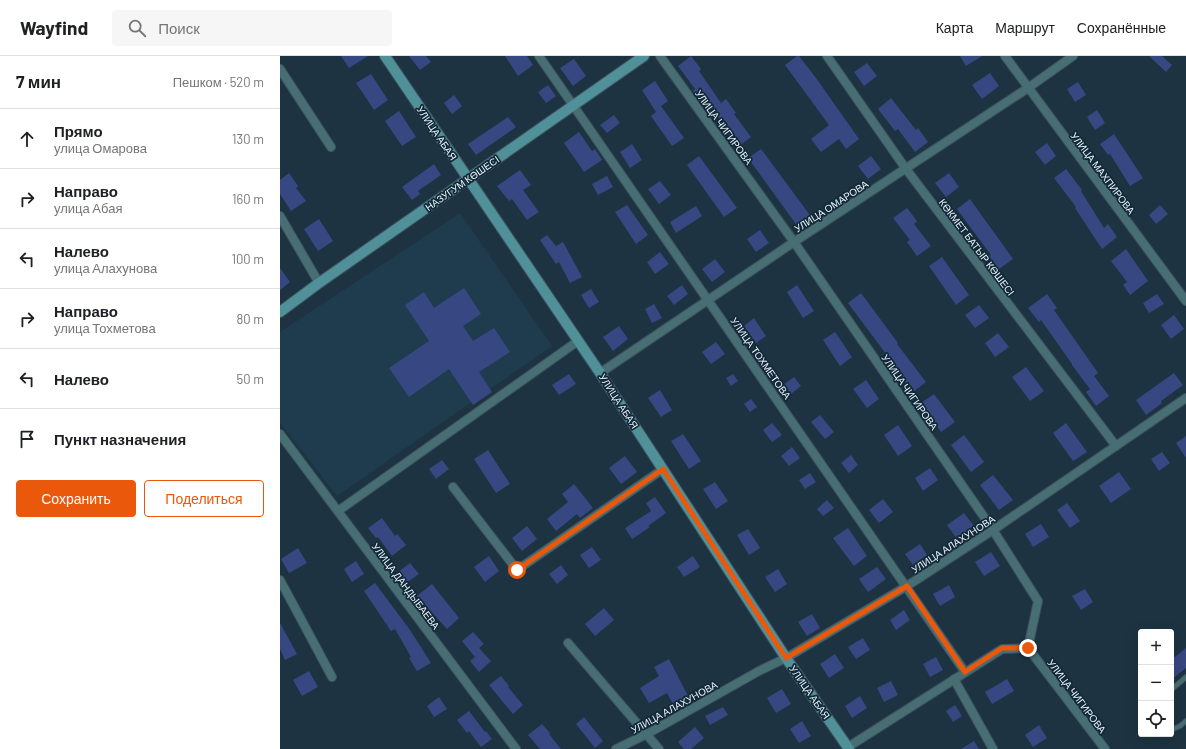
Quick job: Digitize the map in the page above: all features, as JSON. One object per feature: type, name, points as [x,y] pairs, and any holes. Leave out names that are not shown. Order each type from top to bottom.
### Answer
[{"type":"street","name":"УЛИЦА АБАЯ","points":[[385,56],[600,373],[786,658],[849,748]]},
{"type":"street","name":"УЛИЦА ТОХМЕТОВА","points":[[539,56],[907,586],[965,672]]},
{"type":"street","name":"НАЗУГУМ КӨШЕСІ","points":[[280,312],[319,283],[644,56]]},
{"type":"street","name":"УЛИЦА ЧИГИРОВА","points":[[660,56],[794,242],[993,530],[1038,601],[1028,648],[1105,749]]},
{"type":"street","name":"КӨКМЕТ БАТЫР КӨШЕСІ","points":[[827,56],[906,169],[1116,446]]},
{"type":"street","name":"УЛИЦА МАХПИРОВА","points":[[1005,56],[1186,301]]},
{"type":"street","name":"УЛИЦА ОМАРОВА","points":[[600,373],[794,242],[1028,88],[1073,56]]},
{"type":"street","points":[[280,69],[331,147]]},
{"type":"street","points":[[280,216],[319,283]]},
{"type":"street","points":[[338,511],[578,341]]},
{"type":"street","name":"УЛИЦА АЛАХУНОВА","points":[[616,749],[759,671],[786,658],[907,586],[993,530],[1186,398]]},
{"type":"street","name":"УЛИЦА ДАНДЫБАЕВА","points":[[280,434],[516,749]]},
{"type":"street","points":[[453,487],[517,570],[663,469]]},
{"type":"street","points":[[280,580],[332,677]]},
{"type":"street","points":[[568,643],[659,749]]},
{"type":"street","points":[[849,748],[1002,648],[1028,648]]},
{"type":"street","points":[[954,679],[993,749]]},
{"type":"lane","points":[[1174,688],[1186,678]]},
{"type":"lane","points":[[1174,729],[1186,721]]},
{"type":"shaded area","points":[[460,213],[552,346],[337,496],[280,423],[280,332]]},
{"type":"building","points":[[341,56],[368,56],[349,68]]},
{"type":"building","points":[[409,56],[426,56],[431,62],[420,70]]},
{"type":"building","points":[[505,56],[527,56],[533,65],[518,76]]},
{"type":"building","points":[[691,56],[701,69],[699,71],[721,103],[726,99],[736,113],[734,114],[751,137],[738,147],[710,106],[706,109],[693,91],[695,89],[678,66]]},
{"type":"building","points":[[799,56],[816,78],[859,139],[846,149],[839,139],[821,152],[811,139],[829,125],[785,65]]},
{"type":"building","points":[[960,56],[982,56],[966,66]]},
{"type":"building","points":[[1149,56],[1162,56],[1172,65],[1166,72]]},
{"type":"building","points":[[574,59],[586,76],[573,86],[560,68]]},
{"type":"building","points":[[867,63],[877,76],[864,86],[854,72]]},
{"type":"building","points":[[990,73],[999,86],[982,99],[972,85]]},
{"type":"building","points":[[371,74],[388,100],[374,110],[356,83]]},
{"type":"building","points":[[655,81],[668,101],[661,106],[684,138],[672,146],[651,116],[656,112],[642,90]]},
{"type":"building","points":[[1078,82],[1086,95],[1075,102],[1067,89]]},
{"type":"building","points":[[548,85],[556,96],[546,103],[538,92]]},
{"type":"building","points":[[454,95],[462,106],[452,114],[444,103]]},
{"type":"building","points":[[891,98],[916,130],[918,128],[928,142],[915,152],[898,129],[895,131],[878,109]]},
{"type":"building","points":[[1097,110],[1105,123],[1095,130],[1087,117]]},
{"type":"building","points":[[399,111],[416,137],[402,146],[385,121]]},
{"type":"building","points":[[614,115],[620,123],[607,133],[600,125]]},
{"type":"building","points":[[508,117],[516,127],[476,155],[468,144]]},
{"type":"building","points":[[579,132],[592,151],[595,149],[602,160],[584,172],[564,143]]},
{"type":"building","points":[[1114,134],[1143,178],[1130,186],[1110,154],[1108,155],[1100,144]]},
{"type":"building","points":[[1047,143],[1056,156],[1045,165],[1035,152]]},
{"type":"building","points":[[632,144],[642,160],[630,168],[620,152]]},
{"type":"building","points":[[761,149],[815,222],[801,231],[748,158]]},
{"type":"building","points":[[699,156],[737,208],[724,217],[687,165]]},
{"type":"building","points":[[871,156],[881,169],[868,179],[858,166]]},
{"type":"building","points":[[434,164],[441,175],[418,191],[420,194],[412,200],[402,187]]},
{"type":"building","points":[[1066,169],[1082,190],[1081,191],[1104,228],[1108,224],[1117,237],[1102,249],[1075,208],[1076,207],[1054,178]]},
{"type":"building","points":[[520,170],[531,185],[523,190],[539,212],[527,220],[512,199],[509,201],[497,186]]},
{"type":"building","points":[[289,173],[298,186],[296,188],[306,201],[291,211],[280,194],[280,180]]},
{"type":"building","points":[[949,173],[959,187],[946,197],[935,183]]},
{"type":"building","points":[[607,176],[613,187],[598,195],[592,184]]},
{"type":"building","points":[[660,181],[671,195],[659,204],[648,189]]},
{"type":"building","points":[[970,199],[1013,259],[999,269],[989,256],[991,255],[957,209]]},
{"type":"building","points":[[627,205],[648,235],[636,244],[615,212]]},
{"type":"building","points":[[1160,205],[1168,214],[1156,224],[1149,215]]},
{"type":"building","points":[[696,206],[702,216],[676,233],[670,222]]},
{"type":"building","points":[[907,208],[917,221],[914,224],[931,246],[917,256],[907,242],[910,240],[893,218]]},
{"type":"building","points":[[319,219],[333,241],[318,251],[304,229]]},
{"type":"building","points":[[760,230],[769,243],[756,252],[747,239]]},
{"type":"building","points":[[547,235],[556,246],[563,242],[582,277],[570,283],[559,262],[556,264],[540,240]]},
{"type":"building","points":[[1126,249],[1148,281],[1130,295],[1123,285],[1127,282],[1111,261]]},
{"type":"building","points":[[660,252],[669,264],[655,274],[647,262]]},
{"type":"building","points":[[942,257],[969,295],[956,305],[929,266]]},
{"type":"building","points":[[715,259],[725,272],[712,282],[702,269]]},
{"type":"building","points":[[280,268],[290,282],[280,290]]},
{"type":"building","points":[[682,285],[688,294],[674,305],[667,296]]},
{"type":"building","points":[[797,285],[814,311],[803,318],[787,292]]},
{"type":"building","points":[[464,288],[481,314],[463,326],[473,341],[494,328],[510,352],[479,372],[492,392],[473,405],[449,369],[409,397],[389,368],[429,341],[405,305],[424,292],[434,308]]},
{"type":"building","points":[[591,289],[599,302],[589,308],[581,295]]},
{"type":"building","points":[[861,293],[926,382],[913,392],[890,363],[892,362],[848,303]]},
{"type":"building","points":[[1047,294],[1057,308],[1054,310],[1098,373],[1094,376],[1109,396],[1096,406],[1086,392],[1090,389],[1041,320],[1039,322],[1028,308]]},
{"type":"building","points":[[1157,294],[1164,304],[1149,313],[1143,303]]},
{"type":"building","points":[[654,304],[662,318],[652,323],[645,309]]},
{"type":"building","points":[[979,305],[989,318],[975,328],[965,315]]},
{"type":"building","points":[[1174,315],[1184,329],[1171,339],[1161,325]]},
{"type":"building","points":[[754,318],[766,336],[756,343],[744,326]]},
{"type":"building","points":[[619,326],[628,339],[613,351],[603,337]]},
{"type":"building","points":[[835,332],[852,357],[840,366],[823,340]]},
{"type":"building","points":[[998,333],[1009,347],[995,357],[985,343]]},
{"type":"building","points":[[716,342],[725,354],[711,364],[702,352]]},
{"type":"building","points":[[1026,367],[1044,391],[1030,401],[1012,377]]},
{"type":"building","points":[[1174,373],[1183,385],[1161,401],[1162,403],[1146,415],[1136,400]]},
{"type":"building","points":[[569,374],[576,384],[559,395],[552,385]]},
{"type":"building","points":[[733,374],[738,381],[731,386],[726,378]]},
{"type":"building","points":[[794,377],[801,386],[791,394],[783,385]]},
{"type":"building","points":[[866,380],[879,399],[867,408],[853,389]]},
{"type":"building","points":[[660,390],[672,410],[661,417],[648,398]]},
{"type":"building","points":[[934,394],[955,422],[941,432],[921,403]]},
{"type":"building","points":[[751,399],[757,407],[750,412],[744,404]]},
{"type":"building","points":[[820,415],[834,432],[825,439],[811,422]]},
{"type":"building","points":[[772,423],[782,435],[772,442],[763,430]]},
{"type":"building","points":[[1066,423],[1087,452],[1073,461],[1053,433]]},
{"type":"building","points":[[898,425],[912,446],[898,456],[884,435]]},
{"type":"building","points":[[683,434],[701,461],[689,469],[671,441]]},
{"type":"building","points":[[964,435],[984,462],[971,472],[951,445]]},
{"type":"building","points":[[1186,436],[1186,458],[1176,443]]},
{"type":"building","points":[[792,447],[800,458],[789,466],[781,456]]},
{"type":"building","points":[[488,450],[510,484],[496,493],[474,459]]},
{"type":"building","points":[[1162,452],[1170,463],[1159,471],[1151,459]]},
{"type":"building","points":[[851,455],[858,465],[849,473],[841,463]]},
{"type":"building","points":[[625,456],[637,472],[621,484],[609,468]]},
{"type":"building","points":[[442,460],[449,469],[436,479],[429,469]]},
{"type":"building","points":[[930,468],[938,480],[923,491],[915,478]]},
{"type":"building","points":[[1119,472],[1131,489],[1111,503],[1099,486]]},
{"type":"building","points":[[810,473],[816,482],[805,489],[799,480]]},
{"type":"building","points":[[993,475],[1013,500],[999,510],[980,485]]},
{"type":"building","points":[[715,482],[728,501],[716,509],[703,489]]},
{"type":"building","points":[[574,484],[593,508],[580,518],[577,514],[556,531],[547,519],[568,502],[562,494]]},
{"type":"building","points":[[655,497],[666,513],[648,526],[650,527],[632,539],[625,528],[651,511],[646,503]]},
{"type":"building","points":[[883,499],[893,512],[879,523],[869,510]]},
{"type":"building","points":[[827,500],[834,508],[823,516],[817,509]]},
{"type":"building","points":[[1067,503],[1080,521],[1070,528],[1057,510]]},
{"type":"building","points":[[964,513],[974,526],[957,539],[947,525]]},
{"type":"building","points":[[382,518],[395,536],[397,534],[406,545],[392,556],[378,537],[376,538],[368,528]]},
{"type":"building","points":[[1041,524],[1049,537],[1033,547],[1025,534]]},
{"type":"building","points":[[527,526],[537,539],[522,551],[512,538]]},
{"type":"building","points":[[848,528],[867,556],[854,566],[833,538]]},
{"type":"building","points":[[748,529],[760,548],[749,555],[737,535]]},
{"type":"building","points":[[920,544],[927,555],[913,565],[905,554]]},
{"type":"building","points":[[592,547],[601,560],[589,568],[580,555]]},
{"type":"building","points":[[298,548],[307,563],[289,573],[281,559]]},
{"type":"building","points":[[991,552],[1000,566],[984,576],[975,562]]},
{"type":"building","points":[[489,556],[499,571],[485,582],[474,567]]},
{"type":"building","points":[[693,556],[700,567],[684,577],[677,567]]},
{"type":"building","points":[[356,561],[364,574],[352,582],[344,569]]},
{"type":"building","points":[[410,563],[419,574],[406,583],[398,572]]},
{"type":"building","points":[[561,565],[568,575],[557,584],[549,574]]},
{"type":"building","points":[[877,567],[886,579],[868,592],[859,579]]},
{"type":"building","points":[[778,569],[787,584],[775,592],[765,577]]},
{"type":"building","points":[[375,583],[410,630],[431,663],[417,671],[395,629],[391,631],[364,591]]},
{"type":"building","points":[[432,584],[459,618],[447,629],[417,596]]},
{"type":"building","points":[[949,585],[955,597],[940,606],[933,594]]},
{"type":"building","points":[[1085,589],[1093,602],[1081,610],[1072,596]]},
{"type":"building","points":[[604,608],[614,620],[595,636],[585,624]]},
{"type":"building","points":[[904,610],[910,620],[896,630],[890,620]]},
{"type":"building","points":[[812,614],[820,628],[807,636],[798,622]]},
{"type":"building","points":[[280,623],[297,654],[285,660],[280,649]]},
{"type":"building","points":[[473,632],[484,644],[479,648],[491,661],[479,672],[470,661],[475,657],[462,641]]},
{"type":"building","points":[[863,638],[870,650],[856,659],[848,647]]},
{"type":"building","points":[[1186,648],[1186,668],[1174,678],[1174,665],[1174,658]]},
{"type":"building","points":[[835,654],[844,668],[829,678],[820,664]]},
{"type":"building","points":[[936,657],[943,670],[930,677],[923,664]]},
{"type":"building","points":[[669,659],[688,696],[673,704],[667,693],[649,703],[640,688],[659,676],[654,667]]},
{"type":"building","points":[[309,671],[318,687],[302,696],[293,680]]},
{"type":"building","points":[[501,676],[523,705],[513,714],[489,685]]},
{"type":"building","points":[[1007,679],[1014,691],[992,704],[985,692]]},
{"type":"building","points":[[891,681],[898,695],[884,702],[877,688]]},
{"type":"building","points":[[782,689],[791,704],[776,713],[767,698]]},
{"type":"building","points":[[860,696],[867,708],[852,718],[845,706]]},
{"type":"building","points":[[439,697],[447,709],[434,717],[427,706]]},
{"type":"building","points":[[955,705],[962,716],[953,722],[946,711]]},
{"type":"building","points":[[723,707],[728,715],[710,725],[705,716]]},
{"type":"building","points":[[469,711],[492,739],[481,747],[469,731],[467,733],[457,720]]},
{"type":"building","points":[[584,717],[603,741],[595,748],[576,724]]},
{"type":"building","points":[[802,721],[811,736],[799,743],[790,729]]},
{"type":"building","points":[[542,724],[561,749],[540,749],[528,735]]},
{"type":"building","points":[[1039,725],[1047,738],[1033,747],[1025,735]]},
{"type":"building","points":[[695,727],[704,738],[691,749],[684,749],[678,742]]},
{"type":"building","points":[[974,741],[979,749],[961,749]]},
{"type":"route","points":[[517,570],[663,469],[786,658],[907,586],[965,672],[1002,648],[1028,648]]}]
